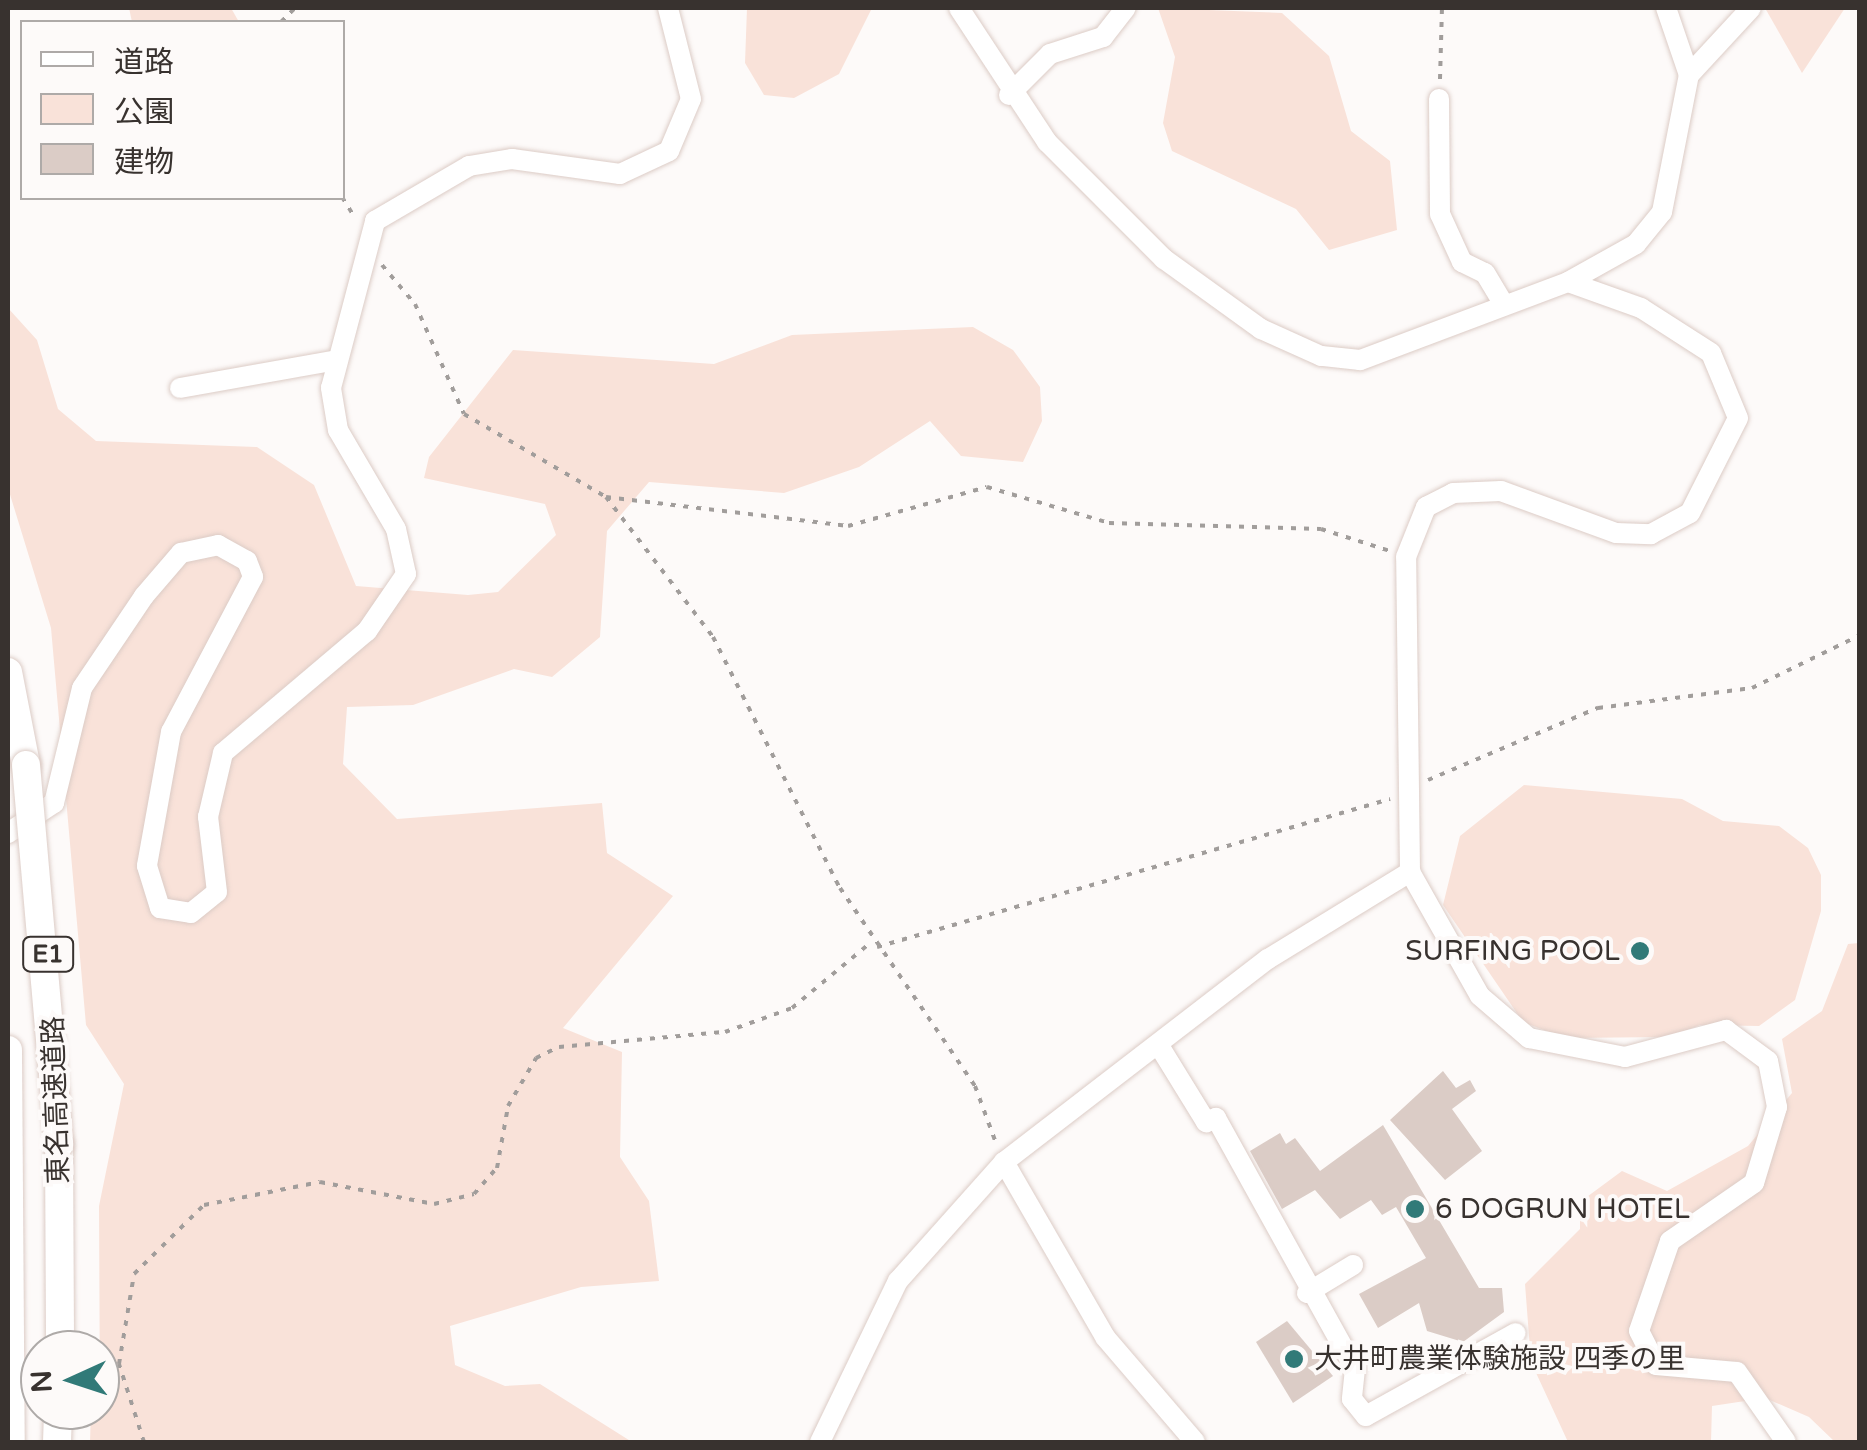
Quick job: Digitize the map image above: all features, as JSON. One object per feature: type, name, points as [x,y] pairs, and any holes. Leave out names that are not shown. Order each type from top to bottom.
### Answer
[{"type":"highway","name":"東名高速道路","points":[[8,672],[26,765],[59,1145],[60,1330]]},
{"type":"highway","name":"東名高速道路","points":[[8,1050],[13,1149],[11,1442]]},
{"type":"street","points":[[8,833],[54,803],[82,688],[144,596],[181,554],[218,544],[247,560],[253,577],[171,732],[148,866],[160,908],[191,913],[216,892],[208,817],[223,753],[367,631],[406,574],[396,530],[338,430],[332,361],[369,238],[395,205],[470,166],[512,160],[620,174],[669,151],[691,99],[668,8]]},
{"type":"street","points":[[958,8],[1010,95],[1164,259],[1304,350],[1360,360],[1502,301],[1568,282],[1636,244],[1662,212],[1690,75],[1751,8]]},
{"type":"street","points":[[1010,95],[1038,62],[1103,37],[1126,8]]},
{"type":"street","points":[[1666,8],[1690,75]]},
{"type":"street","points":[[1438,99],[1440,214],[1462,262],[1485,274],[1502,301]]},
{"type":"street","points":[[1568,282],[1641,308],[1711,352],[1738,418],[1718,474],[1677,524],[1636,535],[1521,495],[1454,493],[1416,519],[1406,557],[1413,788],[1410,872],[1480,996],[1529,1038],[1625,1057],[1726,1030],[1768,1060],[1777,1107],[1760,1170],[1748,1192],[1670,1241],[1639,1339],[1663,1368],[1701,1362],[1736,1372],[1786,1442]]},
{"type":"street","points":[[180,388],[332,361]]},
{"type":"street","points":[[820,1442],[887,1298],[1004,1162],[1268,959],[1410,872]]},
{"type":"street","points":[[1158,1044],[1206,1122],[1216,1118],[1307,1293],[1355,1369],[1352,1399],[1366,1416],[1516,1333]]},
{"type":"street","points":[[1004,1162],[1106,1337],[1195,1442]]},
{"type":"street","points":[[1307,1293],[1353,1265]]},
{"type":"path","points":[[1438,99],[1442,8]]},
{"type":"path","points":[[344,200],[415,304],[464,414],[606,497],[713,637],[872,941],[975,1086],[1004,1162]]},
{"type":"path","points":[[606,497],[848,526],[987,487],[1109,523],[1321,529],[1406,557]]},
{"type":"path","points":[[877,947],[1413,788],[1598,708],[1752,688],[1860,635]]},
{"type":"path","points":[[144,1442],[119,1364],[134,1274],[204,1205],[298,1183],[342,1182],[434,1204],[474,1194],[497,1168],[508,1106],[536,1058],[739,1027],[812,995],[872,941]]},
{"type":"green space","points":[[129,8],[231,8],[238,20],[132,20]]},
{"type":"green space","points":[[747,8],[872,8],[839,74],[794,98],[764,95],[745,63]]},
{"type":"green space","points":[[1158,8],[1282,13],[1329,56],[1351,131],[1390,161],[1397,230],[1329,250],[1296,209],[1172,151],[1163,123],[1175,57]]},
{"type":"green space","points":[[1765,8],[1845,8],[1802,73]]},
{"type":"green space","points":[[8,308],[37,340],[58,409],[96,441],[257,447],[314,485],[356,586],[468,595],[498,592],[556,535],[545,504],[424,478],[429,457],[513,350],[714,364],[792,335],[973,327],[1013,350],[1040,387],[1042,421],[1023,462],[961,456],[930,421],[859,467],[784,493],[649,482],[607,531],[600,637],[552,677],[514,669],[413,705],[347,707],[343,764],[397,819],[602,803],[607,853],[673,896],[563,1028],[622,1052],[620,1157],[649,1201],[659,1281],[581,1287],[450,1326],[455,1365],[505,1386],[540,1384],[632,1442],[90,1442],[90,1430],[120,1430],[120,1330],[100,1330],[99,1206],[124,1084],[86,1025],[51,628],[8,488]]},
{"type":"green space","name":"SURFING POOL","points":[[1524,785],[1682,799],[1723,821],[1779,826],[1808,848],[1821,875],[1821,911],[1795,1000],[1759,1026],[1700,1025],[1669,1037],[1565,1038],[1523,1022],[1443,905],[1460,836]]},
{"type":"green space","points":[[1859,943],[1859,1442],[1835,1442],[1809,1417],[1765,1398],[1712,1406],[1711,1442],[1568,1442],[1531,1362],[1525,1284],[1580,1229],[1580,1202],[1622,1171],[1667,1191],[1748,1146],[1792,1093],[1782,1039],[1822,1011],[1848,944]]},
{"type":"building","points":[[1443,1071],[1456,1088],[1470,1080],[1476,1091],[1452,1109],[1482,1151],[1445,1180],[1390,1120]]},
{"type":"building","name":"6 DOGRUN HOTEL","points":[[1383,1125],[1479,1288],[1502,1288],[1504,1312],[1463,1342],[1427,1331],[1419,1303],[1378,1328],[1359,1294],[1426,1258],[1396,1207],[1382,1215],[1371,1200],[1340,1219],[1315,1190],[1282,1209],[1250,1151],[1280,1133],[1286,1144],[1295,1138],[1320,1171]]},
{"type":"building","name":"大井町農業体験施設 四季の里","points":[[1287,1321],[1333,1376],[1293,1403],[1256,1342]]},
{"type":"place","name":"SURFING POOL","points":[[1640,951]]},
{"type":"place","name":"6 DOGRUN HOTEL","points":[[1415,1209]]},
{"type":"place","name":"大井町農業体験施設 四季の里","points":[[1294,1359]]}]
